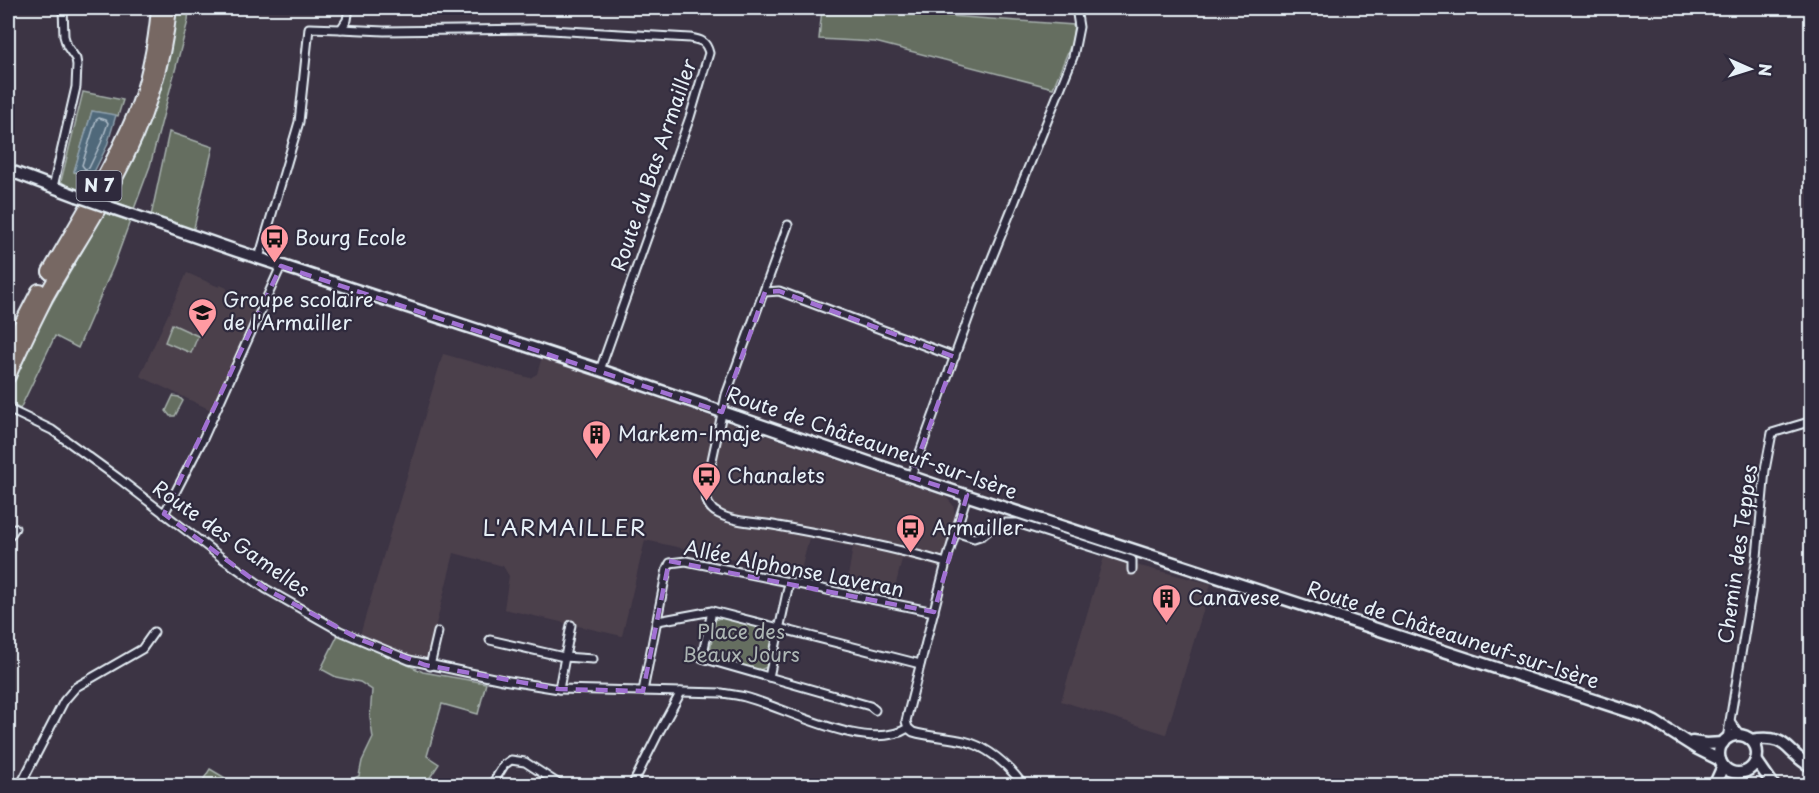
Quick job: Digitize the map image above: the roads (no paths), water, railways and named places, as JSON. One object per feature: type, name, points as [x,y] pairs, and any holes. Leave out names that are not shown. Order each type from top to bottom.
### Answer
[{"type":"highway","name":"N 7","points":[[8,351],[35,298],[102,181],[135,115],[151,63],[159,8]]},
{"type":"highway","name":"N 7","points":[[8,376],[46,297],[114,181],[136,136],[158,74],[169,8]]},
{"type":"main road","name":"Route de Châteauneuf-sur-Isère","points":[[8,170],[281,266],[600,370],[911,477],[1640,715],[1722,763]]},
{"type":"main road","points":[[1716,786],[1722,763],[1720,748],[1733,736],[1740,735],[1751,740],[1775,739],[1812,767]]},
{"type":"main road","points":[[1716,786],[1754,765],[1757,755],[1770,739]]},
{"type":"main road","points":[[1751,740],[1772,786]]},
{"type":"main road","points":[[1686,741],[1706,744],[1725,741]]},
{"type":"main road","points":[[1722,763],[1772,786]]},
{"type":"street","points":[[53,187],[76,87],[76,59],[67,46],[64,36],[63,8]]},
{"type":"street","points":[[259,258],[299,122],[309,28],[341,29],[347,20],[349,8]]},
{"type":"street","points":[[911,477],[975,300],[1073,57],[1079,27],[1076,8]]},
{"type":"street","name":"Route du Bas Armailler","points":[[341,29],[384,31],[533,29],[690,38],[702,40],[707,44],[709,53],[690,117],[600,370]]},
{"type":"street","points":[[788,225],[726,395],[706,488],[706,501],[713,511],[725,516],[900,551],[946,563]]},
{"type":"street","points":[[164,514],[203,439],[281,266]]},
{"type":"street","points":[[765,291],[779,291],[955,357]]},
{"type":"street","name":"Route des Gamelles","points":[[8,409],[52,430],[266,589],[359,639],[409,660],[430,666],[558,689],[722,693],[745,697],[831,728],[850,732],[888,735],[908,728]]},
{"type":"street","name":"Chemin des Teppes","points":[[1725,741],[1757,557],[1765,470],[1772,433],[1812,421]]},
{"type":"street","points":[[966,495],[946,563],[906,722],[908,728],[919,734],[976,745],[997,758],[1024,786]]},
{"type":"street","points":[[955,532],[974,538],[983,535],[997,523],[1017,523],[1132,560],[1132,570]]},
{"type":"street","points":[[8,538],[15,528]]},
{"type":"street","name":"Allée Alphonse Laveran","points":[[643,691],[667,568],[670,563],[686,561],[934,612]]},
{"type":"street","points":[[769,677],[789,583]]},
{"type":"street","points":[[658,621],[712,611],[920,664]]},
{"type":"street","points":[[712,611],[702,658],[870,705],[875,710]]},
{"type":"street","points":[[558,689],[571,625]]},
{"type":"street","points":[[20,786],[64,701],[76,687],[142,649],[154,632]]},
{"type":"street","points":[[430,666],[438,632]]},
{"type":"street","points":[[490,640],[564,657],[593,659]]},
{"type":"street","points":[[632,786],[681,692]]},
{"type":"street","points":[[1730,721],[1740,735]]},
{"type":"street","points":[[491,786],[504,765],[511,760],[525,762],[562,786]]},
{"type":"street","points":[[8,776],[15,786]]},
{"type":"water","points":[[92,111],[116,115],[107,146],[91,178],[74,171]]},
{"type":"place","name":"Bourg Ecole","points":[[274,264]]},
{"type":"place","name":"Groupe scolaire de l'Armailler","points":[[202,338]]},
{"type":"place","name":"Markem-Imaje","points":[[597,460]]},
{"type":"place","name":"Chanalets","points":[[706,502]]},
{"type":"place","name":"Armailler","points":[[911,554]]},
{"type":"place","name":"Canavese","points":[[1167,624]]},
{"type":"district","name":"L'ARMAILLER","points":[[565,528]]},
{"type":"park label","name":"Place des Beaux Jours","points":[[741,644]]}]
